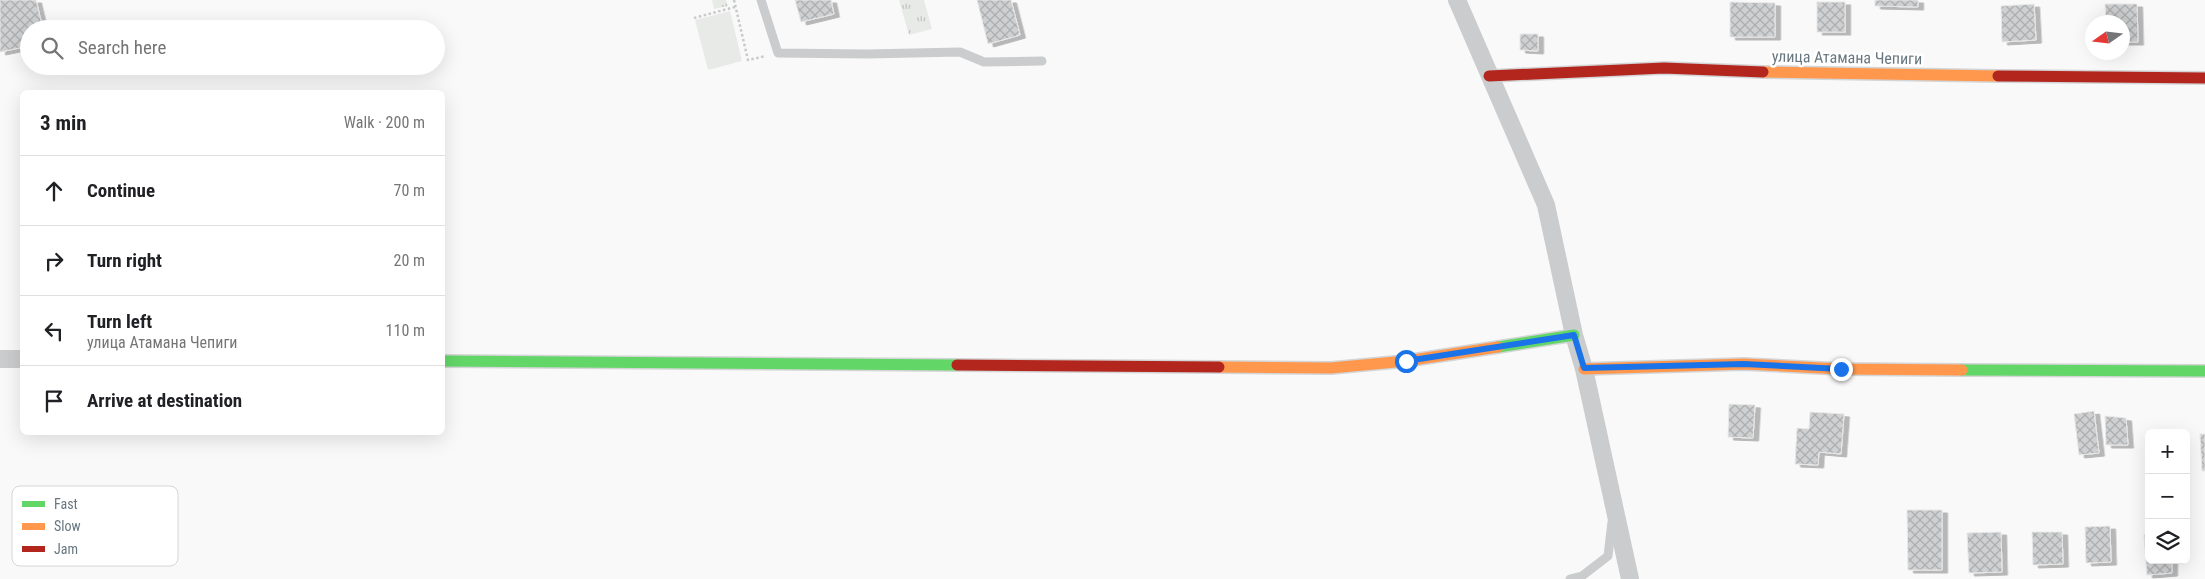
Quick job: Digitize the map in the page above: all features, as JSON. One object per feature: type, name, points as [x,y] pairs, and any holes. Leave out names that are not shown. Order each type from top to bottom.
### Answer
[{"type":"street","points":[[1457,0],[1546,205],[1630,579]]},
{"type":"street","name":"улица Атамана Чепиги","points":[[1489,76],[1664,68],[2140,79],[2205,78]]},
{"type":"street","points":[[445,361],[1331,368],[1406,361],[1574,335]]},
{"type":"street","points":[[0,359],[20,358]]},
{"type":"street","points":[[1584,368],[1744,364],[1841,369],[2205,371]]},
{"type":"lane","points":[[761,0],[778,53],[960,52],[984,62],[1042,61]]},
{"type":"lane","points":[[1570,579],[1582,576],[1608,556],[1614,512]]},
{"type":"path","points":[[734,0],[748,60],[778,53]]},
{"type":"path","points":[[694,18],[735,7]]},
{"type":"green space","points":[[712,0],[726,0],[728,6],[714,9]]},
{"type":"green space","points":[[899,0],[924,0],[932,29],[909,35]]},
{"type":"green space","points":[[730,11],[742,61],[708,70],[695,20]]},
{"type":"building","points":[[0,0],[36,0],[41,20],[20,20],[20,48],[0,52]]},
{"type":"building","points":[[795,0],[831,0],[834,14],[801,22]]},
{"type":"building","points":[[977,0],[1011,0],[1020,35],[988,44]]},
{"type":"building","points":[[1875,0],[1918,0],[1918,7],[1875,6]]},
{"type":"building","points":[[1730,2],[1775,3],[1775,37],[1730,37]]},
{"type":"building","points":[[1817,2],[1845,2],[1845,32],[1817,32]]},
{"type":"building","points":[[2034,4],[2036,40],[2002,42],[2001,6]]},
{"type":"building","points":[[2105,4],[2137,4],[2138,42],[2130,42],[2130,15],[2106,15]]},
{"type":"building","points":[[1520,34],[1538,34],[1538,51],[1520,50]]},
{"type":"building","points":[[1729,404],[1755,405],[1753,438],[1728,437]]},
{"type":"building","points":[[2094,411],[2099,453],[2079,455],[2074,414]]},
{"type":"building","points":[[1810,412],[1844,414],[1841,454],[1819,452],[1818,465],[1795,464],[1797,428],[1809,429]]},
{"type":"building","points":[[2105,416],[2126,418],[2128,445],[2106,445]]},
{"type":"building","points":[[2200,434],[2205,434],[2205,471],[2202,471]]},
{"type":"building","points":[[1907,510],[1942,510],[1942,570],[1908,570]]},
{"type":"building","points":[[2110,526],[2111,562],[2086,563],[2085,527]]},
{"type":"building","points":[[2001,532],[2002,572],[1969,573],[1967,533]]},
{"type":"building","points":[[2032,532],[2062,532],[2063,564],[2033,565]]},
{"type":"building","points":[[2146,564],[2172,564],[2172,573],[2147,575]]},
{"type":"traffic: fast","points":[[1498,347],[1574,335]]},
{"type":"traffic: fast","points":[[445,361],[957,365]]},
{"type":"traffic: fast","points":[[1962,370],[2205,371]]},
{"type":"traffic: slow","points":[[1763,72],[1998,76]]},
{"type":"traffic: slow","points":[[1219,367],[1331,368],[1406,361],[1498,347]]},
{"type":"traffic: slow","points":[[1584,369],[1744,364],[1841,369],[1962,370]]},
{"type":"traffic: jam","points":[[1489,76],[1664,68],[1763,72]]},
{"type":"traffic: jam","points":[[1998,76],[2205,78]]},
{"type":"traffic: jam","points":[[957,365],[1219,367]]},
{"type":"route","points":[[1406,361],[1574,335],[1584,368],[1744,364],[1841,369]]}]
